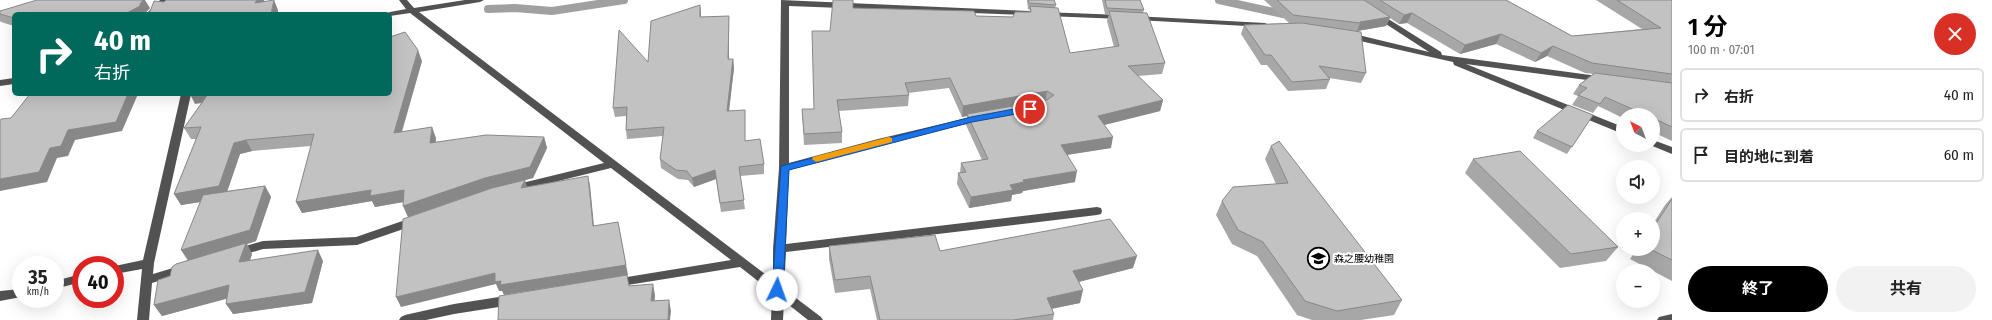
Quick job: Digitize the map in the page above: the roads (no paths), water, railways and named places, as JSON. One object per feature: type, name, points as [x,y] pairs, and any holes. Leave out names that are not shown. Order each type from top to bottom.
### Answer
[{"type":"street","points":[[152,12],[165,0]]},
{"type":"street","points":[[403,0],[410,10],[817,320]]},
{"type":"street","points":[[392,14],[432,4],[480,0]]},
{"type":"street","points":[[1353,0],[1444,58],[1616,128]]},
{"type":"street","points":[[777,320],[777,290],[784,168],[785,2],[938,8],[1277,26]]},
{"type":"street","points":[[1342,35],[1444,58],[1612,80]]},
{"type":"street","points":[[0,83],[12,80]]},
{"type":"street","points":[[143,320],[148,263],[186,96]]},
{"type":"street","points":[[784,168],[878,142],[994,115]]},
{"type":"street","points":[[1660,146],[1672,151]]},
{"type":"street","points":[[500,191],[613,164]]},
{"type":"street","points":[[779,249],[1097,211]]},
{"type":"street","points":[[227,256],[263,245],[357,241],[422,218]]},
{"type":"street","points":[[124,268],[148,263]]},
{"type":"street","points":[[602,285],[741,263]]},
{"type":"street","points":[[147,280],[191,267]]},
{"type":"street","points":[[0,296],[12,294]]},
{"type":"street","points":[[406,320],[454,309],[524,298]]},
{"type":"street","points":[[1663,320],[1672,319]]},
{"type":"waterway","points":[[488,9],[515,8],[552,11],[624,0]]},
{"type":"waterway","points":[[1219,0],[1283,14],[1290,13]]},
{"type":"place","name":"森之腰幼稚園","points":[[1319,259]]}]
